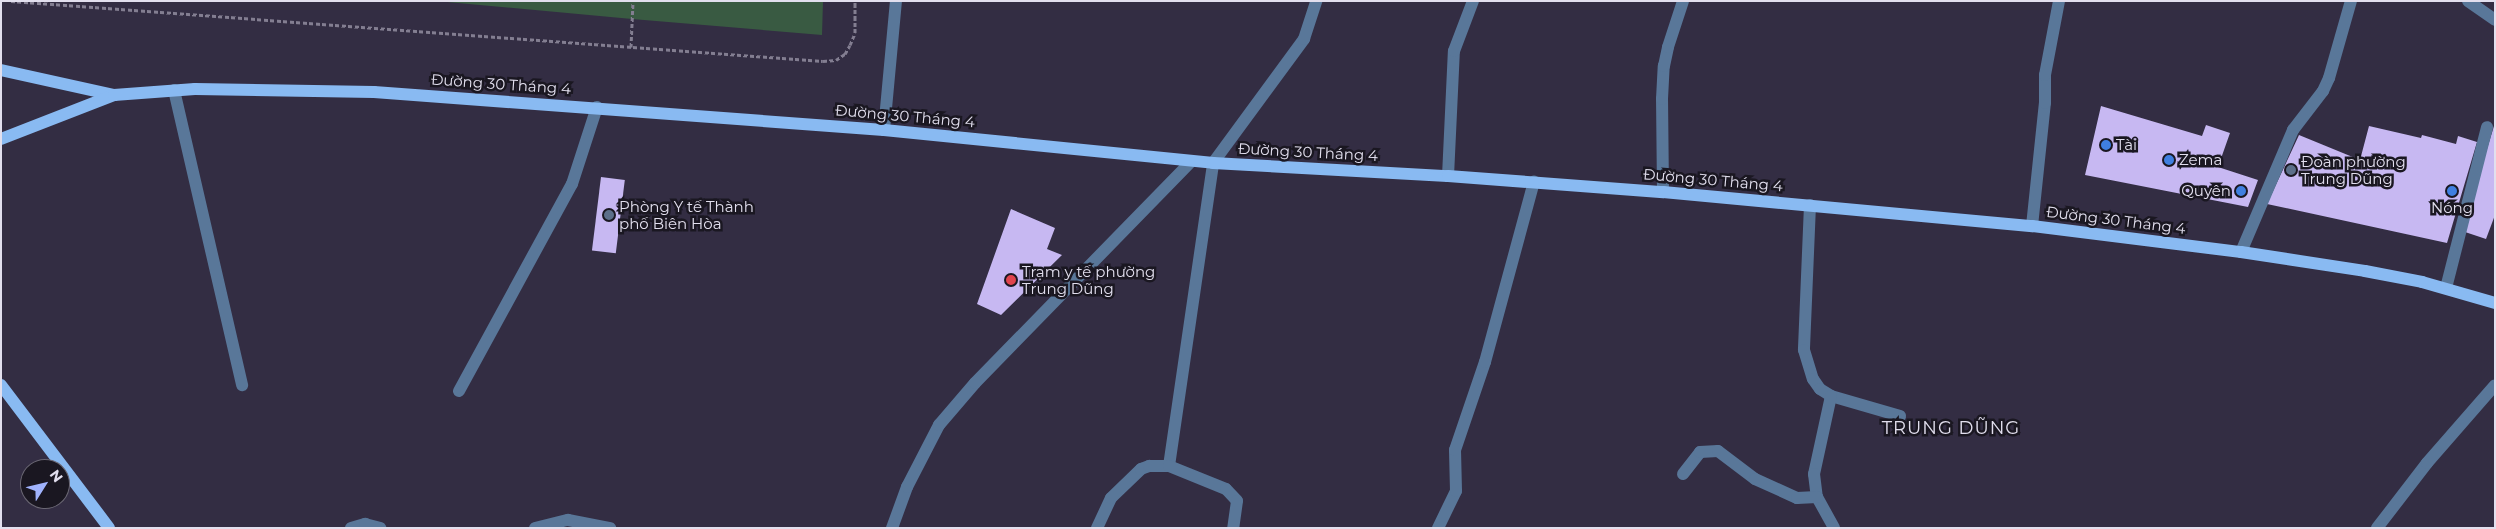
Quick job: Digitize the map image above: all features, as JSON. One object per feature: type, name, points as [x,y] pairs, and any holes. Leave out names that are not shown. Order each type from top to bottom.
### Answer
[{"type":"main road","name":"Đường 30 Tháng 4","points":[[1,70],[114,95]]},
{"type":"main road","name":"Đường 30 Tháng 4","points":[[1,138],[114,95],[174,90],[357,91],[597,107],[884,130],[1213,163],[1448,176],[1663,192],[2032,226],[2241,252],[2397,276],[2495,303]]},
{"type":"main road","points":[[1,386],[109,528]]},
{"type":"street","points":[[884,130],[896,1]]},
{"type":"street","points":[[1168,466],[1213,163],[1304,39],[1316,1]]},
{"type":"street","points":[[1448,176],[1454,52],[1473,1]]},
{"type":"street","points":[[1663,192],[1664,66],[1683,1]]},
{"type":"street","points":[[2241,252],[2293,130],[2323,91],[2329,78],[2351,1]]},
{"type":"street","points":[[2468,1],[2495,20]]},
{"type":"street","points":[[2032,226],[2045,103],[2046,69],[2058,2]]},
{"type":"street","points":[[174,90],[242,384]]},
{"type":"street","points":[[459,391],[533,259],[572,184],[597,107]]},
{"type":"street","points":[[2446,288],[2487,127]]},
{"type":"street","points":[[892,528],[907,487],[939,425],[975,383],[1192,161]]},
{"type":"street","points":[[1438,528],[1456,491],[1455,450],[1485,362],[1534,182]]},
{"type":"street","points":[[1810,205],[1804,350],[1813,379],[1820,389],[1832,396],[1900,416]]},
{"type":"street","points":[[2377,528],[2427,463],[2495,385]]},
{"type":"street","points":[[1832,396],[1814,474],[1817,497],[1834,528]]},
{"type":"street","points":[[1683,474],[1700,452],[1718,451],[1764,482],[1797,498],[1817,497]]},
{"type":"street","points":[[1097,528],[1111,498],[1141,469],[1149,466],[1168,466],[1226,488],[1238,501],[1233,528]]},
{"type":"street","points":[[535,528],[568,520],[610,528]]},
{"type":"street","points":[[353,527],[365,524],[380,528]]},
{"type":"path","points":[[11,1],[631,47],[836,60],[845,54],[853,38],[855,1]]},
{"type":"path","points":[[631,47],[633,1]]},
{"type":"green space","points":[[436,1],[823,1],[822,35],[632,19]]},
{"type":"building","points":[[2101,106],[2202,136],[2206,125],[2230,133],[2218,167],[2258,180],[2248,207],[2085,175]]},
{"type":"building","points":[[2369,126],[2421,138],[2422,135],[2456,144],[2458,136],[2477,142],[2447,243],[2267,204],[2299,135],[2360,160]]},
{"type":"building","points":[[2494,126],[2495,215],[2486,239],[2462,231]]},
{"type":"building","name":"Phòng Y tế Thành phố Biên Hòa","points":[[601,177],[625,180],[616,253],[592,250]]},
{"type":"building","name":"Trạm y tế phường Trung Dũng","points":[[1011,209],[1055,228],[1047,249],[1062,255],[1001,315],[977,304]]},
{"type":"place","name":"Tài","points":[[2106,145]]},
{"type":"place","name":"Zema","points":[[2169,160]]},
{"type":"place","name":"Đoàn phường Trung Dũng","points":[[2291,170]]},
{"type":"place","name":"Quyên","points":[[2241,191]]},
{"type":"place","name":"Nóng","points":[[2452,191]]},
{"type":"place","name":"Phòng Y tế Thành phố Biên Hòa","points":[[609,215]]},
{"type":"place","name":"Trạm y tế phường Trung Dũng","points":[[1011,280]]},
{"type":"district","name":"TRUNG DŨNG","points":[[1951,428]]}]
